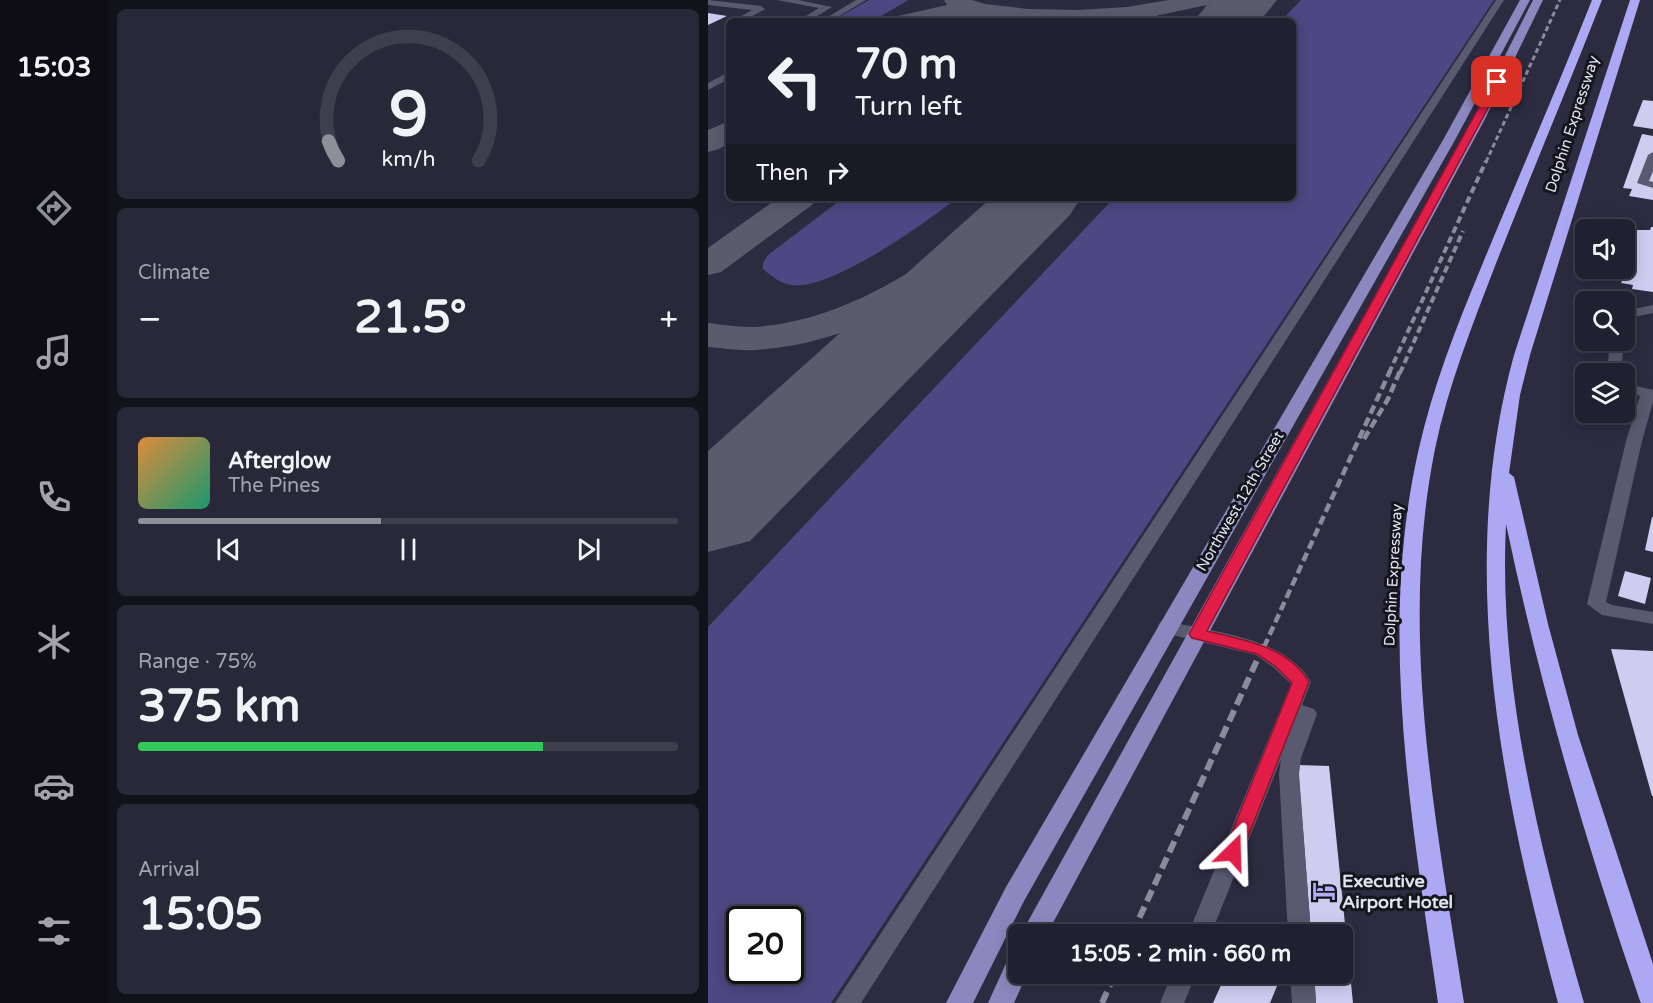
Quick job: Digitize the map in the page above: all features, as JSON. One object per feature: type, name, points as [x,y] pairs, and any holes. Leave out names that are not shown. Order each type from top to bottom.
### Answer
[{"type":"highway","name":"Dolphin Expressway","points":[[1450,1003],[1424,816],[1412,707],[1410,614],[1415,530],[1423,472],[1442,390],[1455,350],[1597,0]]},
{"type":"highway","name":"Dolphin Expressway","points":[[1570,1003],[1527,821],[1505,686],[1496,585],[1497,516],[1502,460],[1512,396],[1523,353],[1635,0]]},
{"type":"highway","points":[[1502,460],[1543,643],[1568,736],[1597,836],[1653,1001]]},
{"type":"main road","name":"Northwest 12th Street","points":[[959,1003],[1015,894],[1449,140],[1525,0]]},
{"type":"main road","name":"Northwest 12th Street","points":[[1039,924],[1479,119],[1538,0]]},
{"type":"main road","points":[[1001,1003],[1010,984]]},
{"type":"lane","points":[[742,18],[780,0],[828,7],[808,18]]},
{"type":"lane","points":[[830,18],[862,0]]},
{"type":"lane","points":[[847,1003],[1500,0]]},
{"type":"lane","points":[[708,2],[761,9]]},
{"type":"lane","points":[[708,87],[726,77]]},
{"type":"lane","points":[[1653,155],[1643,183],[1653,185]]},
{"type":"lane","points":[[1635,313],[1653,309]]},
{"type":"lane","points":[[1635,390],[1650,394],[1646,427],[1596,604],[1608,612],[1653,618]]},
{"type":"lane","points":[[1167,627],[1262,650],[1280,662],[1301,682],[1204,924]]},
{"type":"lane","points":[[1290,708],[1307,714],[1291,758],[1288,774],[1299,924]]},
{"type":"lane","points":[[1172,1003],[1180,984]]},
{"type":"lane","points":[[1303,984],[1304,1003]]},
{"type":"shaded area","points":[[869,0],[908,0],[878,18],[837,18]]},
{"type":"shaded area","points":[[1301,0],[1494,0],[831,1003],[708,1003],[708,627],[1111,201],[1296,201],[1296,18],[1284,18]]},
{"type":"shaded area","points":[[839,201],[953,201],[877,253],[829,278],[808,284],[791,285],[779,281],[763,269],[763,263],[768,255]]},
{"type":"building","points":[[708,13],[727,16],[708,25]]},
{"type":"building","points":[[1643,100],[1653,101],[1653,129],[1633,126]]},
{"type":"building","points":[[1642,134],[1653,136],[1653,200],[1629,196],[1632,189],[1623,188]]},
{"type":"building","points":[[1653,227],[1653,292],[1632,289],[1633,285],[1621,283],[1623,279],[1635,279],[1635,230],[1650,230]]},
{"type":"building","points":[[1653,517],[1653,552],[1645,550]]},
{"type":"building","points":[[1625,571],[1651,578],[1645,604],[1618,596]]},
{"type":"building","points":[[1611,649],[1653,651],[1653,796],[1652,796]]},
{"type":"building","name":"Executive Airport Hotel","points":[[1298,765],[1329,766],[1345,924],[1310,924]]},
{"type":"building","points":[[1222,984],[1278,984],[1270,1003],[1213,1003]]},
{"type":"building","name":"Executive Airport Hotel","points":[[1315,984],[1351,984],[1353,1003],[1316,1003]]},
{"type":"taxiway","points":[[956,0],[966,7],[985,12]]},
{"type":"taxiway","points":[[985,12],[1053,18],[1102,17],[1151,11],[1199,0]]},
{"type":"taxiway","points":[[918,18],[940,12],[985,12]]},
{"type":"taxiway","points":[[708,143],[726,132]]},
{"type":"taxiway","points":[[708,264],[796,201]]},
{"type":"taxiway","points":[[708,335],[752,339],[796,333],[840,320],[882,302],[923,279],[962,253],[1028,201]]},
{"type":"runway","points":[[1228,18],[1247,0]]},
{"type":"runway","points":[[708,515],[1037,201]]},
{"type":"railway","points":[[1486,162],[1560,0]]},
{"type":"railway","points":[[1389,373],[1486,161]]},
{"type":"railway","points":[[1400,373],[1463,231]]},
{"type":"railway","points":[[1264,647],[1390,371]]},
{"type":"railway","points":[[1364,439],[1388,399],[1400,371]]},
{"type":"railway","points":[[1137,924],[1264,645]]},
{"type":"railway","points":[[1102,1003],[1111,984]]},
{"type":"place","name":"Executive Airport Hotel","points":[[1324,891]]},
{"type":"route","points":[[1233,852],[1301,682],[1280,662],[1262,650],[1197,634],[1432,206],[1497,82]]}]
